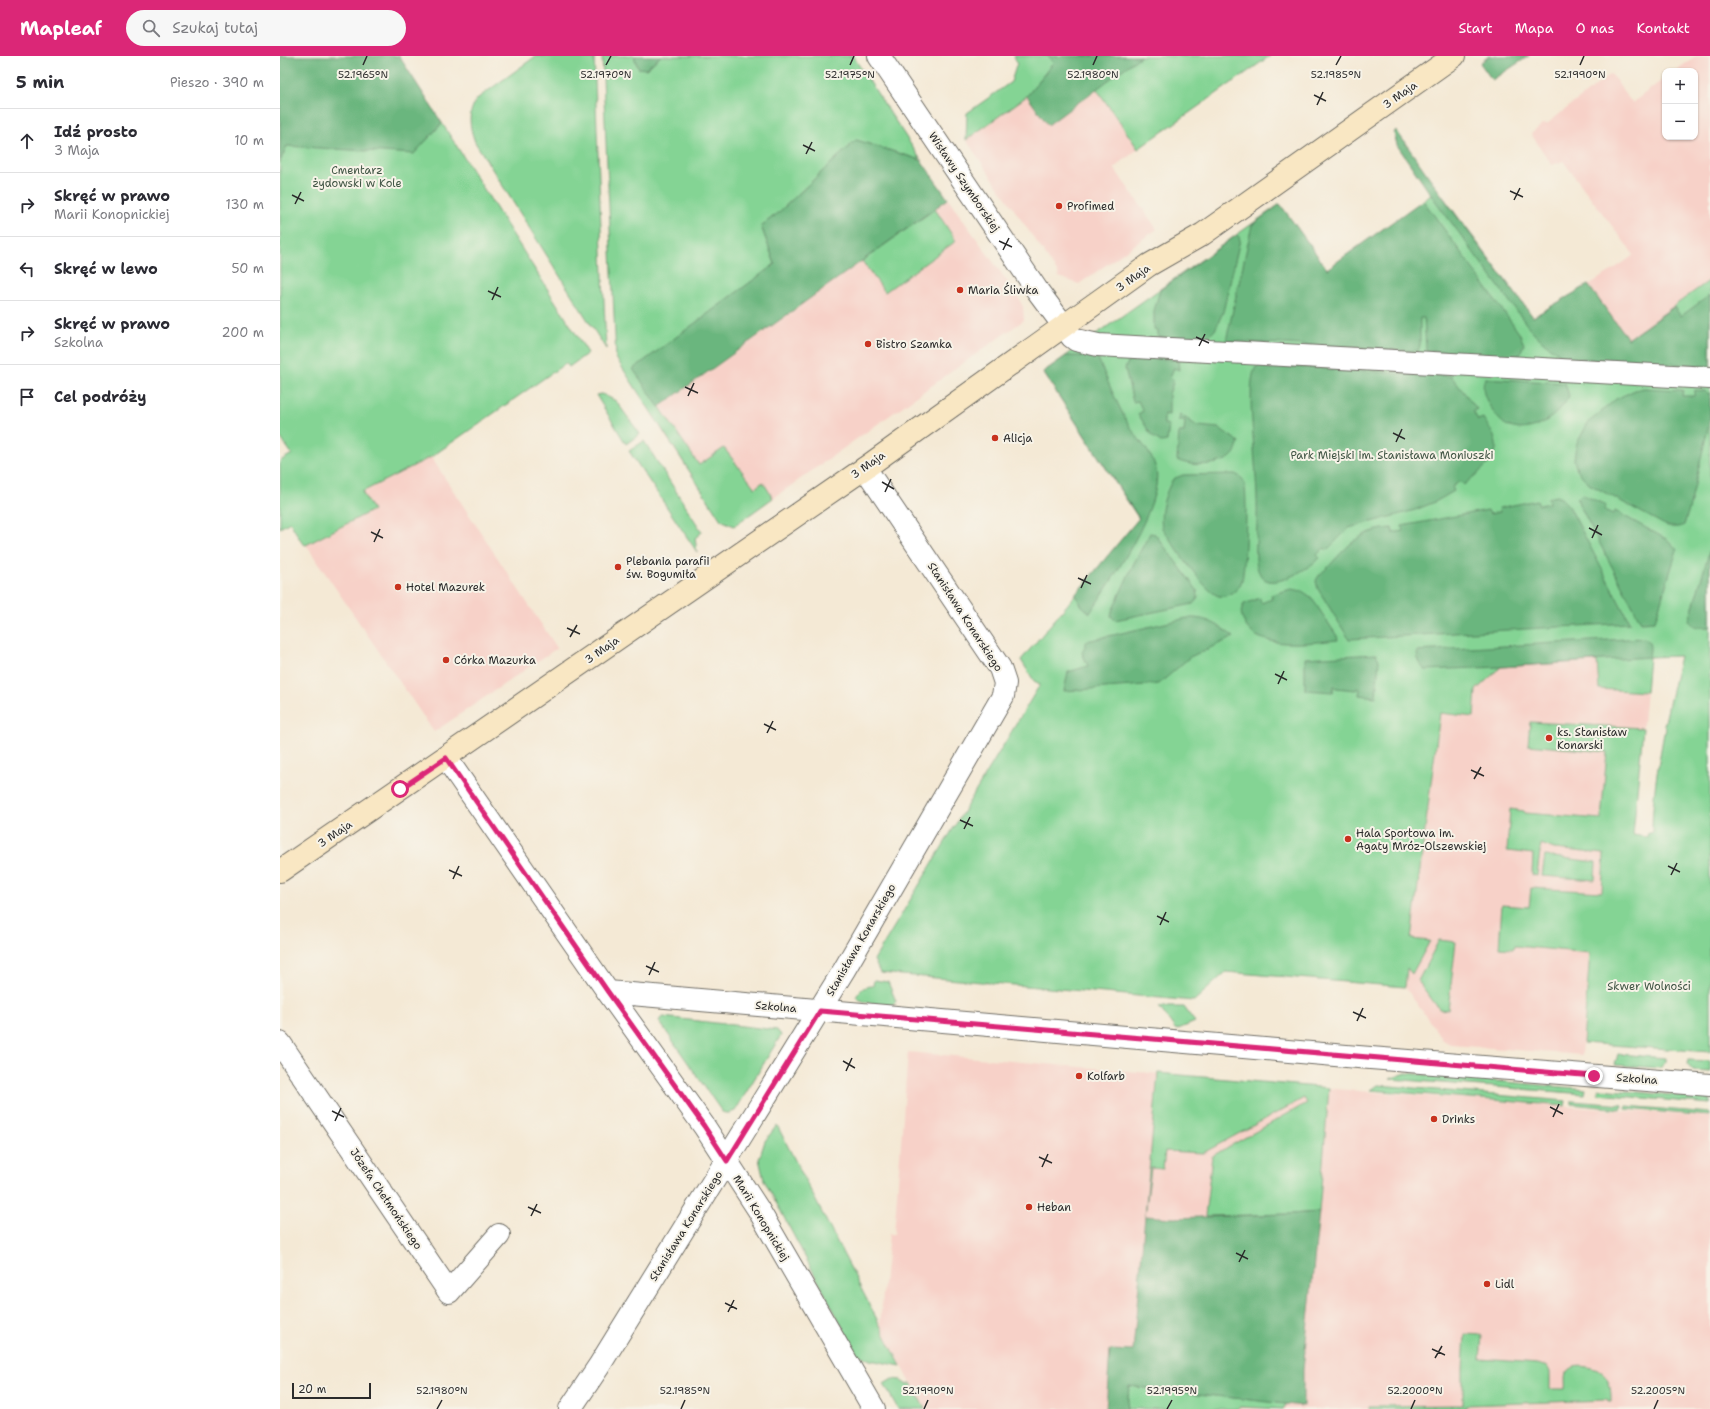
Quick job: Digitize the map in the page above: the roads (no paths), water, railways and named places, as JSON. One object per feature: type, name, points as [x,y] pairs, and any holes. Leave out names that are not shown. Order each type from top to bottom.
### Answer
[{"type":"street","name":"Wisławy Szymborskiej","points":[[879,56],[1006,244],[1064,327],[1076,340],[1098,345],[1710,378]]},
{"type":"street","name":"3 Maja","points":[[281,869],[446,758],[864,468],[1149,265],[1203,234],[1454,56]]},
{"type":"street","name":"Stanisława Konarskiego","points":[[570,1409],[599,1366],[820,1011],[1003,696],[1005,683],[1000,668],[864,468]]},
{"type":"street","name":"Marii Konopnickiej","points":[[446,758],[608,992],[704,1126],[758,1209],[874,1409]]},
{"type":"street","name":"Szkolna","points":[[608,992],[1710,1085]]},
{"type":"street","name":"Józefa Chełmońskiego","points":[[280,1043],[449,1292],[500,1235]]},
{"type":"place","name":"Profimed","points":[[1059,206]]},
{"type":"place","name":"Maria Śliwka","points":[[960,290]]},
{"type":"place","name":"Bistro Szamka","points":[[868,344]]},
{"type":"place","name":"Alicja","points":[[995,438]]},
{"type":"place","name":"Plebania parafii św. Bogumiła","points":[[618,567]]},
{"type":"place","name":"Hotel Mazurek","points":[[398,587]]},
{"type":"place","name":"Córka Mazurka","points":[[446,660]]},
{"type":"place","name":"ks. Stanisław Konarski","points":[[1549,738]]},
{"type":"place","name":"Hala Sportowa im. Agaty Mróz-Olszewskiej","points":[[1348,839]]},
{"type":"place","name":"Kolfarb","points":[[1079,1076]]},
{"type":"place","name":"Drinks","points":[[1434,1119]]},
{"type":"place","name":"Heban","points":[[1029,1207]]},
{"type":"place","name":"Lidl","points":[[1487,1284]]},
{"type":"park label","name":"Cmentarz żydowski w Kole","points":[[357,176]]},
{"type":"park label","name":"Park Miejski im. Stanisława Moniuszki","points":[[1392,455]]},
{"type":"park label","name":"Skwer Wolności","points":[[1649,986]]}]
